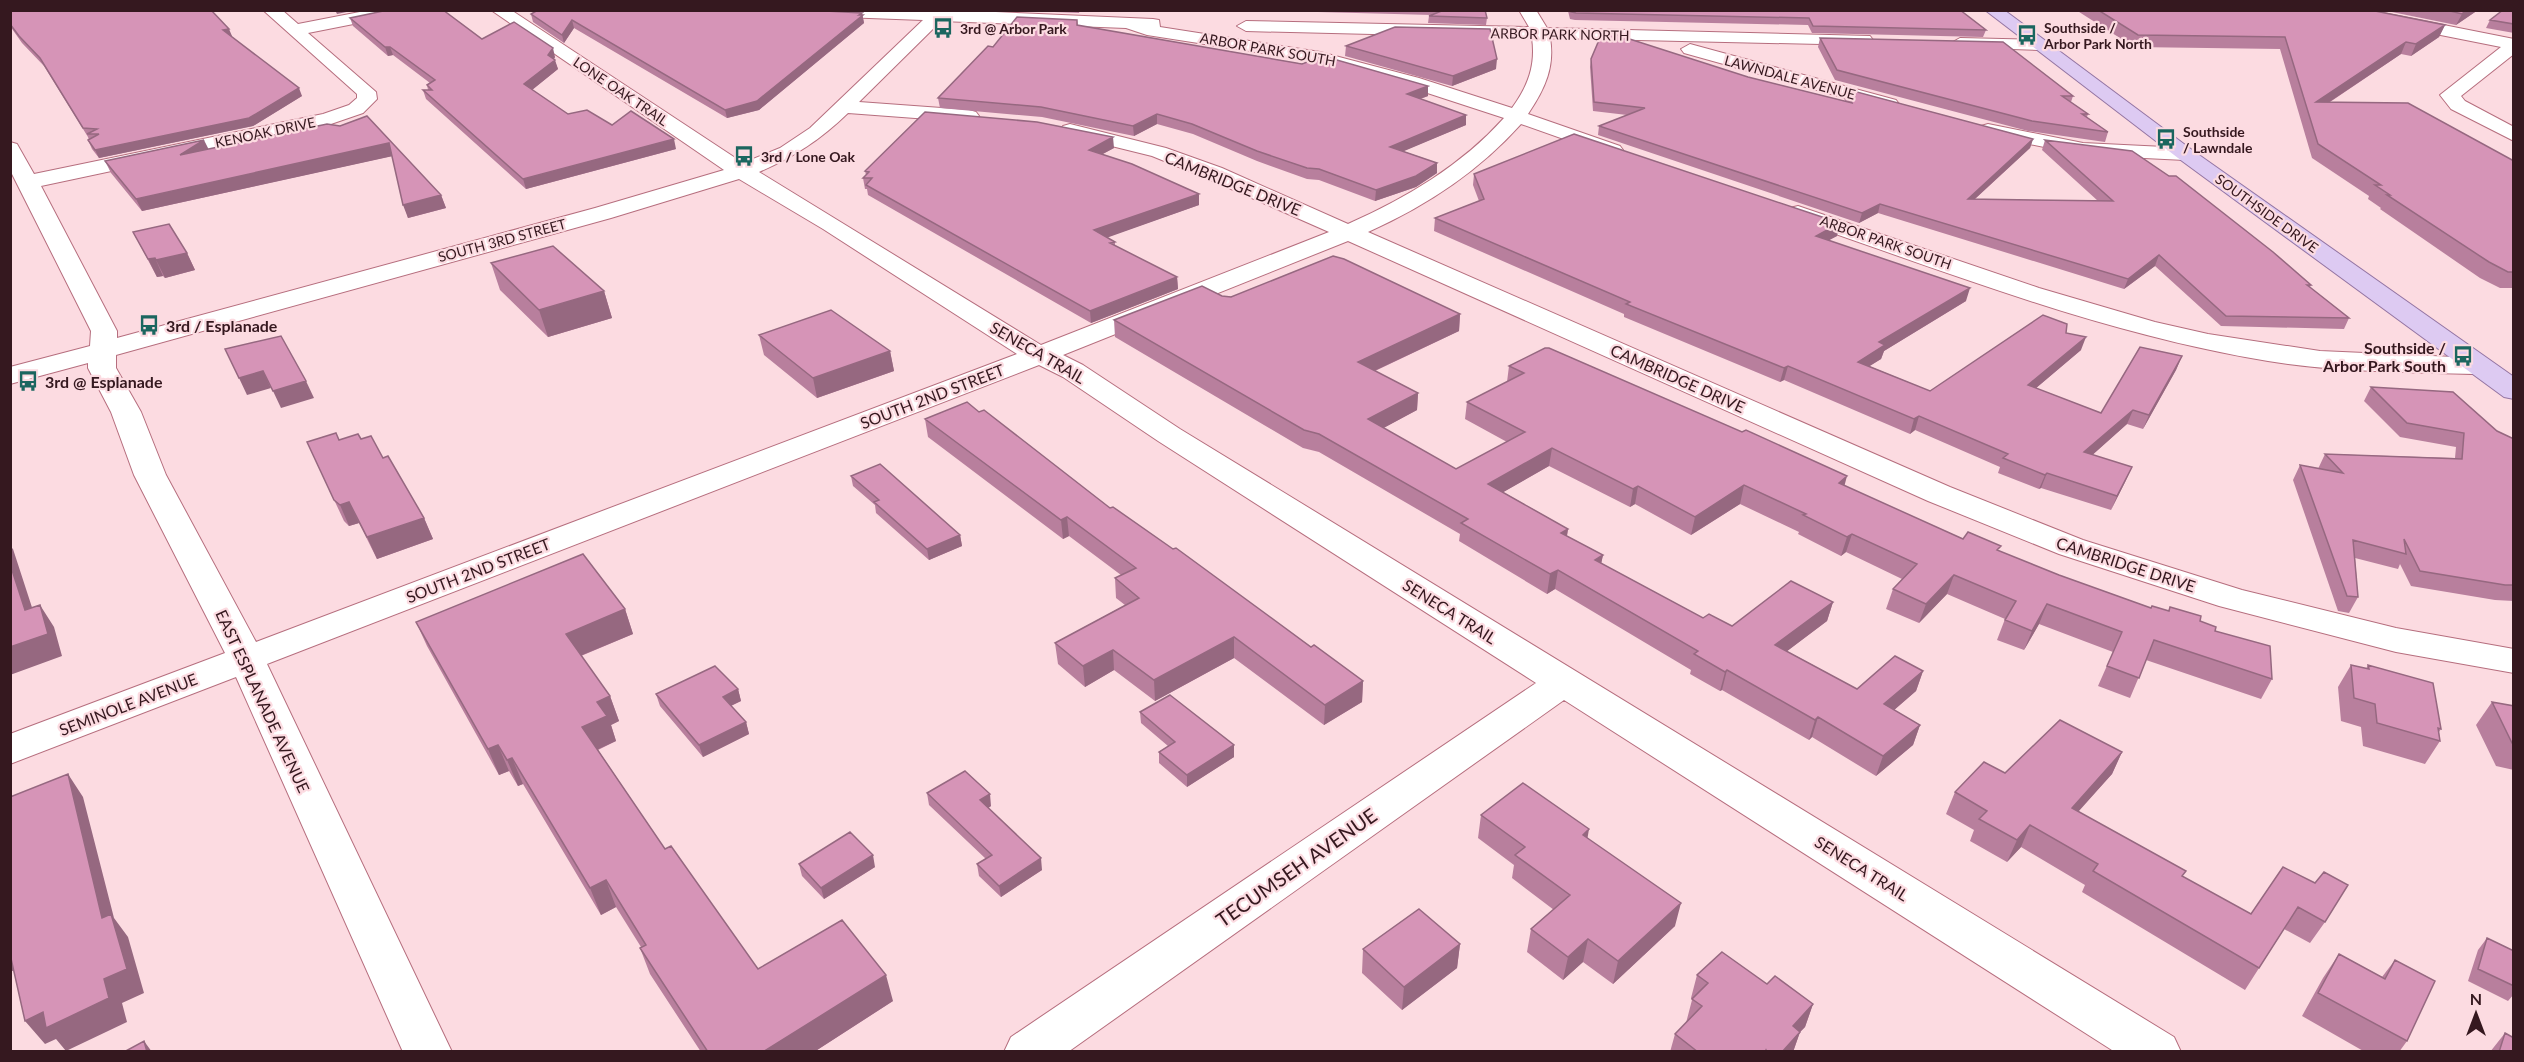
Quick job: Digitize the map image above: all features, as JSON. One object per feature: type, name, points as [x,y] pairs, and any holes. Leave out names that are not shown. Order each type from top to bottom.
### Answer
[{"type":"main road","name":"SOUTHSIDE DRIVE","points":[[1993,10],[2185,154],[2476,366],[2514,391]]},
{"type":"street","name":"KENOAK DRIVE","points":[[29,182],[328,119],[360,106],[367,99],[366,92],[271,10]]},
{"type":"street","points":[[294,30],[399,10]]},
{"type":"street","name":"LONE OAK TRAIL","points":[[500,10],[743,171]]},
{"type":"street","name":"ARBOR PARK NORTH","points":[[788,10],[939,14],[1131,24],[1534,22],[1644,36],[1887,41]]},
{"type":"street","points":[[2340,10],[2514,45]]},
{"type":"street","name":"SOUTH 3RD STREET","points":[[10,376],[592,216],[743,171],[794,148],[843,107],[939,14]]},
{"type":"street","name":"SOUTH 2ND STREET","points":[[246,658],[1040,355],[1349,233],[1412,202],[1450,178],[1483,151],[1516,117],[1534,93],[1539,77],[1534,22]]},
{"type":"street","name":"ARBOR PARK SOUTH","points":[[1131,24],[1147,30],[1265,46],[1345,63],[1633,157]]},
{"type":"street","name":"LAWNDALE AVENUE","points":[[1644,36],[1906,108]]},
{"type":"street","points":[[1945,42],[2039,45]]},
{"type":"street","points":[[2514,45],[2450,95],[2458,105],[2514,135]]},
{"type":"street","points":[[843,107],[1000,120]]},
{"type":"street","name":"CAMBRIDGE DRIVE","points":[[1042,125],[1103,136],[1159,152],[1214,173],[1939,494],[2071,547],[2231,598],[2396,640],[2514,661]]},
{"type":"street","points":[[1974,127],[2083,149],[2185,154]]},
{"type":"street","name":"EAST ESPLANADE AVENUE","points":[[10,148],[104,332],[102,368],[126,412],[150,475],[246,658],[428,1052]]},
{"type":"street","name":"SENECA TRAIL","points":[[743,171],[1040,355],[1073,371],[1169,435],[2157,1052]]},
{"type":"street","name":"ARBOR PARK SOUTH","points":[[1779,206],[2074,306],[2183,336],[2310,359],[2476,366]]},
{"type":"street","name":"SEMINOLE AVENUE","points":[[10,750],[246,658]]},
{"type":"street","name":"TECUMSEH AVENUE","points":[[1028,1052],[1564,682]]},
{"type":"building","points":[[10,10],[211,10],[229,29],[223,30],[299,88],[249,118],[95,150],[88,140],[99,134],[87,134],[97,129],[83,128],[40,58],[10,24]]},
{"type":"building","points":[[388,10],[443,10],[482,39],[514,22],[553,48],[548,55],[555,60],[524,84],[568,114],[587,110],[612,125],[631,111],[674,139],[523,179],[423,90],[432,90],[427,85],[435,80],[390,47],[385,47],[350,18]]},
{"type":"building","points":[[538,10],[807,10],[862,13],[859,15],[863,15],[757,101],[725,110],[572,20],[562,35],[531,14]]},
{"type":"building","points":[[1444,10],[1485,10],[1487,18],[1429,16]]},
{"type":"building","points":[[1571,10],[1960,10],[1986,30],[1813,26],[1809,18],[1576,13]]},
{"type":"building","points":[[2098,10],[2370,10],[2445,25],[2416,44],[2406,42],[2316,102],[2408,103],[2514,161],[2514,272],[2508,272],[2489,262],[2387,195],[2390,195],[2375,185],[2381,185],[2318,144],[2285,37],[2138,35]]},
{"type":"building","points":[[2446,10],[2466,10],[2462,14]]},
{"type":"building","points":[[2503,10],[2514,10],[2514,24],[2490,20]]},
{"type":"building","points":[[1017,17],[1077,20],[1077,25],[1302,64],[1323,56],[1428,86],[1407,94],[1466,115],[1390,147],[1437,163],[1416,176],[1376,190],[1319,169],[1307,168],[1257,151],[1192,124],[1157,114],[1133,126],[1041,107],[938,98],[988,46],[993,47]]},
{"type":"building","points":[[1395,27],[1490,29],[1497,59],[1453,76],[1346,46]]},
{"type":"building","points":[[1602,33],[1614,34],[1748,77],[1852,103],[1846,89],[2033,139],[1968,199],[2113,201],[2045,140],[2132,151],[2169,176],[2176,176],[2273,252],[2311,285],[2307,285],[2349,318],[2226,316],[2159,255],[2128,279],[1880,204],[1862,213],[1599,126],[1645,108],[1594,102],[1591,59]]},
{"type":"building","points":[[1820,38],[2003,42],[2073,96],[2062,96],[2088,114],[2082,114],[2108,132],[2032,121],[1837,70]]},
{"type":"building","points":[[925,112],[1037,122],[1113,137],[1089,150],[1132,164],[1199,194],[1094,230],[1115,242],[1110,243],[1177,277],[1090,311],[866,185],[872,178],[863,178],[869,172],[865,171]]},
{"type":"building","points":[[367,116],[441,195],[403,205],[389,143],[136,199],[105,161],[204,140],[180,155],[327,124],[340,126]]},
{"type":"building","points":[[1574,134],[1840,223],[1816,236],[1970,288],[1879,342],[1885,345],[1858,362],[1930,391],[2043,315],[2067,324],[2066,333],[2086,337],[2028,385],[2101,413],[2140,347],[2182,356],[2149,415],[2133,410],[2084,452],[2132,467],[2117,496],[2047,473],[2045,475],[2003,458],[2008,454],[1919,416],[1914,419],[1788,366],[1784,368],[1626,304],[1630,302],[1435,218],[1484,199],[1474,174]]},
{"type":"building","points":[[169,224],[187,253],[156,260],[155,258],[148,259],[133,232]]},
{"type":"building","points":[[553,246],[604,291],[539,310],[491,263]]},
{"type":"building","points":[[1333,256],[1344,259],[1460,314],[1358,362],[1418,393],[1368,419],[1456,469],[1525,432],[1467,402],[1524,373],[1509,366],[1549,348],[1742,432],[1746,430],[1847,476],[1839,483],[1963,539],[1968,532],[2001,546],[1997,550],[2059,575],[2151,608],[2152,606],[2169,611],[2170,607],[2201,616],[2200,621],[2216,627],[2215,631],[2270,646],[2272,679],[2154,640],[2139,678],[2107,666],[2122,632],[2047,604],[2032,631],[2005,620],[2016,601],[1954,575],[1926,604],[1893,589],[1917,564],[1852,534],[1847,537],[1803,515],[1806,514],[1744,485],[1695,517],[1638,486],[1633,489],[1552,448],[1488,484],[1568,529],[1561,533],[1603,555],[1595,560],[1703,618],[1709,614],[1732,626],[1791,581],[1833,602],[1775,645],[1857,689],[1895,656],[1923,671],[1884,704],[1920,725],[1883,756],[1818,717],[1815,720],[1727,670],[1725,672],[1694,654],[1698,651],[1558,570],[1550,574],[1461,523],[1468,519],[1319,434],[1304,430],[1114,320],[1202,286],[1222,296],[1231,297]]},
{"type":"building","points":[[831,310],[890,351],[813,378],[759,335]]},
{"type":"building","points":[[281,336],[306,381],[273,391],[263,371],[239,378],[225,349]]},
{"type":"building","points":[[2371,387],[2453,392],[2497,431],[2514,439],[2514,585],[2420,571],[2404,539],[2406,554],[2353,540],[2358,597],[2347,596],[2300,465],[2343,473],[2325,454],[2462,459],[2464,433],[2407,423]]},
{"type":"building","points":[[967,402],[979,412],[984,410],[1110,508],[1113,507],[1173,549],[1176,548],[1311,647],[1314,645],[1363,681],[1325,705],[1234,637],[1154,680],[1113,650],[1083,666],[1055,643],[1139,598],[1115,578],[1136,568],[1067,517],[1061,520],[925,419]]},
{"type":"building","points":[[336,433],[339,440],[358,434],[361,439],[371,436],[383,458],[388,456],[424,518],[367,537],[349,502],[340,505],[334,500],[307,442]]},
{"type":"building","points":[[880,464],[960,535],[927,549],[874,502],[879,500],[851,476]]},
{"type":"building","points":[[583,554],[625,609],[566,634],[610,696],[597,702],[607,716],[582,727],[665,849],[671,846],[758,969],[842,920],[886,975],[763,1052],[708,1052],[640,948],[646,945],[606,880],[590,888],[512,758],[507,760],[498,745],[488,749],[416,622]]},
{"type":"building","points":[[10,564],[25,610],[40,605],[48,634],[10,647]]},
{"type":"building","points":[[2351,665],[2369,669],[2368,665],[2433,683],[2441,729],[2438,728],[2440,741],[2377,723],[2375,704],[2354,698]]},
{"type":"building","points":[[715,666],[738,689],[723,697],[746,722],[699,745],[656,694]]},
{"type":"building","points":[[1170,695],[1234,745],[1187,775],[1159,752],[1175,742],[1140,712]]},
{"type":"building","points":[[2492,702],[2514,706],[2514,743],[2512,743]]},
{"type":"building","points":[[2060,720],[2122,752],[2072,808],[2186,871],[2182,876],[2251,914],[2283,867],[2315,883],[2324,872],[2348,885],[2325,922],[2298,907],[2259,968],[2093,871],[2098,864],[2030,825],[2017,840],[1979,819],[1987,811],[1955,792],[1984,762],[2005,773]]},
{"type":"building","points":[[965,771],[990,794],[980,800],[1041,858],[999,886],[977,864],[992,855],[927,793]]},
{"type":"building","points":[[68,774],[102,918],[111,914],[127,969],[104,979],[109,998],[46,1028],[43,1012],[25,1021],[10,954],[10,797]]},
{"type":"building","points":[[1523,783],[1589,829],[1583,835],[1681,903],[1618,961],[1588,939],[1568,957],[1531,929],[1570,895],[1515,855],[1525,847],[1481,815]]},
{"type":"building","points":[[850,832],[873,855],[821,888],[799,864]]},
{"type":"building","points":[[1419,909],[1460,944],[1404,987],[1363,949]]},
{"type":"building","points":[[2487,938],[2514,951],[2514,986],[2478,969]]},
{"type":"building","points":[[1722,952],[1767,984],[1775,976],[1813,1004],[1793,1026],[1800,1032],[1782,1052],[1767,1052],[1766,1050],[1765,1052],[1698,1052],[1675,1034],[1702,1006],[1692,999],[1708,983],[1697,975]]},
{"type":"building","points":[[2339,954],[2385,979],[2395,960],[2435,981],[2407,1041],[2318,993]]},
{"type":"building","points":[[2505,1033],[2514,1038],[2514,1052],[2499,1052]]},
{"type":"building","points":[[144,1041],[147,1052],[124,1052]]},
{"type":"place","name":"3rd @ Arbor Park","points":[[943,28]]},
{"type":"place","name":"Southside / Arbor Park North","points":[[2027,35]]},
{"type":"place","name":"Southside / Lawndale","points":[[2166,139]]},
{"type":"place","name":"3rd / Lone Oak","points":[[744,156]]},
{"type":"place","name":"3rd / Esplanade","points":[[149,325]]},
{"type":"place","name":"Southside / Arbor Park South","points":[[2463,356]]},
{"type":"place","name":"3rd @ Esplanade","points":[[28,381]]}]
